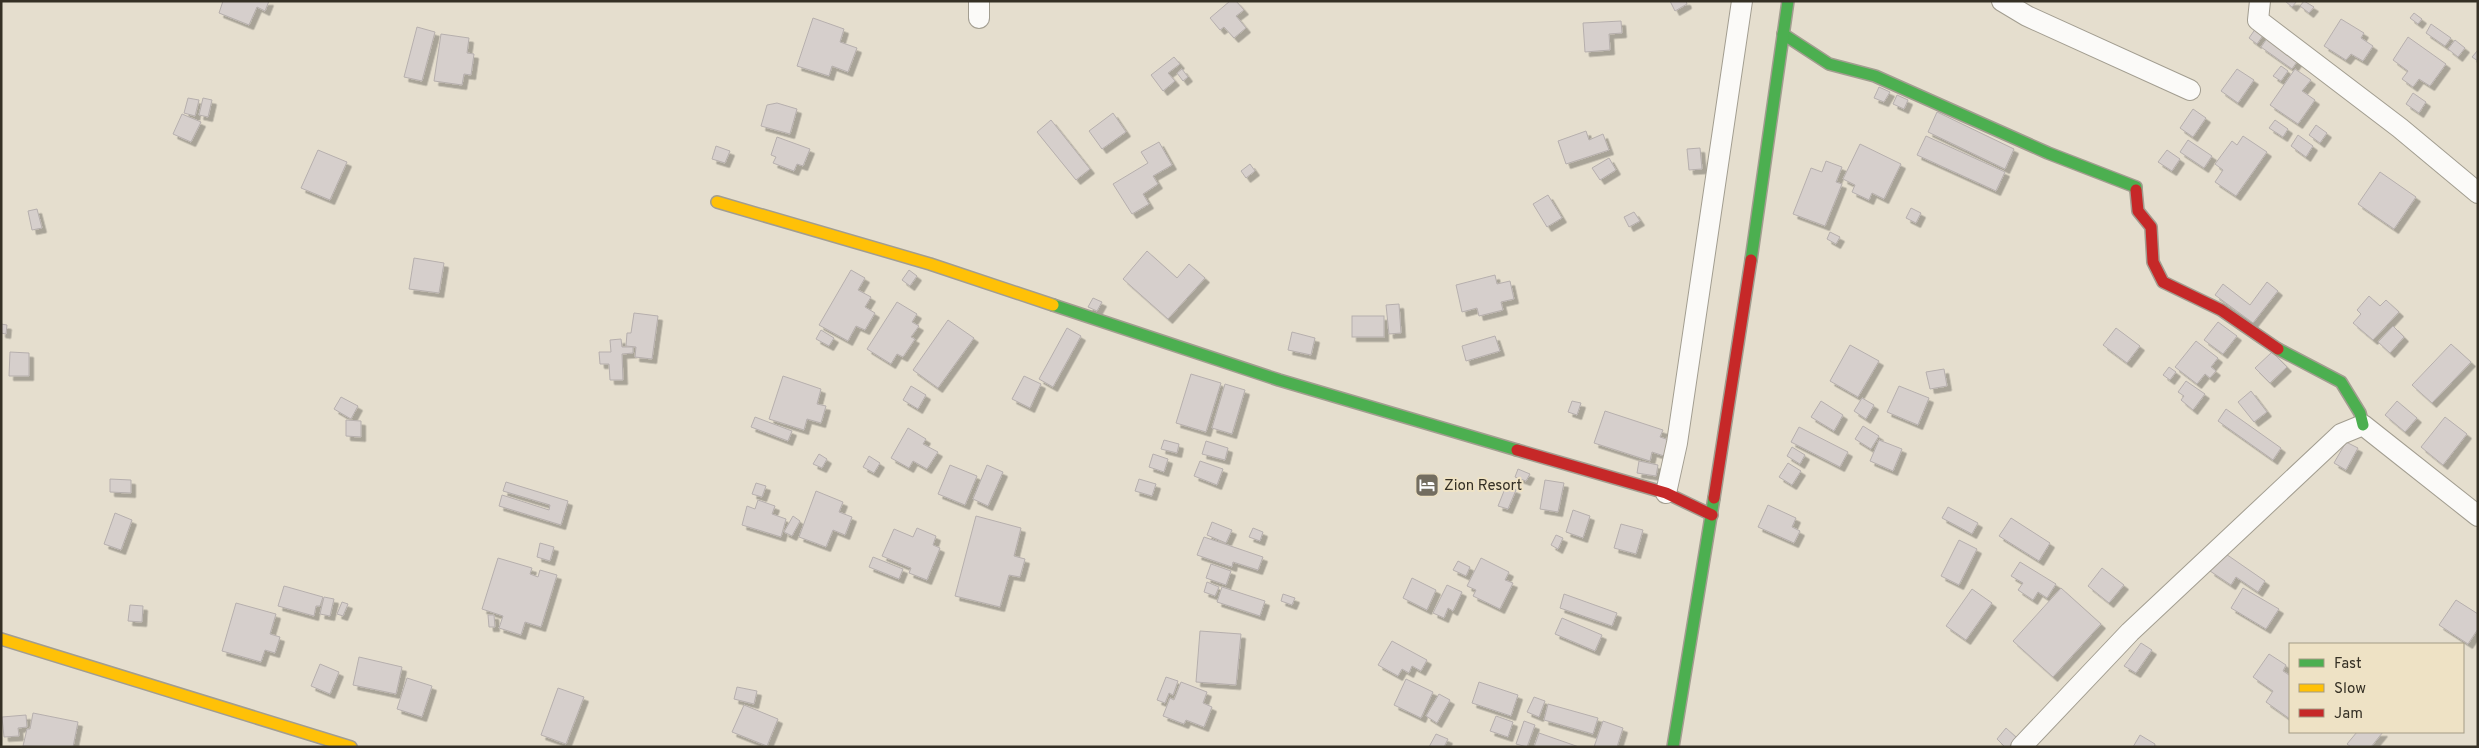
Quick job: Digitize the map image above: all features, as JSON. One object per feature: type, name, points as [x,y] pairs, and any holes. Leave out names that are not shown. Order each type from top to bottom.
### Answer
[{"type":"street","points":[[1666,493],[1677,443],[1742,1]]},
{"type":"street","points":[[1673,747],[1746,299],[1788,1]]},
{"type":"street","points":[[2002,1],[2027,16],[2190,90]]},
{"type":"street","points":[[2260,1],[2258,20],[2400,128],[2478,193]]},
{"type":"street","points":[[1783,34],[1829,64],[1875,76],[2048,153],[2136,187],[2138,211],[2151,227],[2153,262],[2163,282],[2222,310],[2270,345],[2314,366],[2341,382],[2360,413],[2363,425],[2478,516]]},
{"type":"street","points":[[717,202],[930,264],[1279,380],[1666,493],[1712,515]]},
{"type":"street","points":[[2021,747],[2138,625],[2341,434],[2363,425]]},
{"type":"street","points":[[1,639],[351,747]]},
{"type":"building","points":[[223,1],[269,1],[265,11],[257,7],[249,25],[219,13]]},
{"type":"building","points":[[1230,1],[1236,1],[1244,10],[1236,16],[1246,28],[1234,38],[1224,27],[1220,30],[1210,18]]},
{"type":"building","points":[[1670,1],[1686,1],[1687,4],[1675,11]]},
{"type":"building","points":[[2285,1],[2297,1],[2292,7]]},
{"type":"building","points":[[2304,1],[2314,7],[2309,13],[2300,6]]},
{"type":"building","points":[[2414,13],[2422,19],[2418,24],[2410,18]]},
{"type":"building","points":[[813,18],[844,29],[840,42],[857,48],[848,72],[832,66],[829,76],[797,66]]},
{"type":"building","points":[[2341,19],[2364,33],[2361,38],[2373,46],[2363,61],[2351,54],[2346,60],[2324,46]]},
{"type":"building","points":[[1621,21],[1622,33],[1609,34],[1610,50],[1585,52],[1583,23]]},
{"type":"building","points":[[2431,24],[2451,38],[2445,46],[2426,33]]},
{"type":"building","points":[[417,27],[435,32],[422,81],[404,77]]},
{"type":"building","points":[[2256,28],[2264,34],[2257,44],[2249,38]]},
{"type":"building","points":[[441,34],[469,38],[467,53],[474,54],[471,75],[464,74],[462,85],[434,81]]},
{"type":"building","points":[[2268,37],[2299,59],[2292,69],[2261,47]]},
{"type":"building","points":[[2408,37],[2446,64],[2430,86],[2419,79],[2413,87],[2402,79],[2408,71],[2393,60]]},
{"type":"building","points":[[2455,40],[2465,48],[2458,57],[2448,49]]},
{"type":"building","points":[[2478,50],[2478,61],[2472,57]]},
{"type":"building","points":[[1174,57],[1180,64],[1168,73],[1175,81],[1163,91],[1151,75]]},
{"type":"building","points":[[2281,66],[2288,71],[2281,81],[2273,76]]},
{"type":"building","points":[[1182,69],[1188,77],[1183,81],[1177,73]]},
{"type":"building","points":[[2237,69],[2254,80],[2238,103],[2221,91]]},
{"type":"building","points":[[2295,69],[2311,80],[2302,91],[2315,100],[2298,124],[2270,105]]},
{"type":"building","points":[[1879,87],[1890,92],[1884,102],[1874,98]]},
{"type":"building","points":[[2413,93],[2426,102],[2419,113],[2406,104]]},
{"type":"building","points":[[1897,95],[1908,100],[1904,109],[1893,104]]},
{"type":"building","points":[[188,98],[199,100],[195,116],[184,113]]},
{"type":"building","points":[[203,98],[212,100],[208,117],[199,115]]},
{"type":"building","points":[[777,103],[797,109],[790,134],[761,126],[767,105]]},
{"type":"building","points":[[2193,109],[2206,118],[2193,137],[2180,128]]},
{"type":"building","points":[[1937,112],[2014,149],[2005,169],[1928,132]]},
{"type":"building","points":[[1113,113],[1126,132],[1102,149],[1089,131]]},
{"type":"building","points":[[182,114],[201,122],[191,142],[173,134]]},
{"type":"building","points":[[1051,120],[1090,169],[1076,180],[1037,132]]},
{"type":"building","points":[[2275,120],[2288,129],[2283,137],[2269,128]]},
{"type":"building","points":[[2316,125],[2327,133],[2320,143],[2309,135]]},
{"type":"building","points":[[1586,131],[1589,140],[1603,134],[1609,150],[1566,164],[1558,141]]},
{"type":"building","points":[[2298,135],[2313,146],[2306,157],[2291,146]]},
{"type":"building","points":[[1926,136],[2005,172],[1996,191],[1917,155]]},
{"type":"building","points":[[2243,136],[2267,152],[2236,196],[2215,182],[2223,170],[2215,164],[2232,141],[2237,145]]},
{"type":"building","points":[[777,137],[810,149],[803,166],[797,164],[794,171],[773,163],[776,157],[771,155]]},
{"type":"building","points":[[2188,140],[2212,156],[2204,168],[2180,152]]},
{"type":"building","points":[[1159,142],[1172,165],[1153,176],[1158,184],[1143,194],[1149,204],[1132,214],[1113,184],[1148,163],[1141,152]]},
{"type":"building","points":[[1860,144],[1901,164],[1884,199],[1872,193],[1869,200],[1852,192],[1855,185],[1843,179]]},
{"type":"building","points":[[716,146],[730,151],[725,163],[712,159]]},
{"type":"building","points":[[1700,148],[1702,169],[1689,170],[1687,149]]},
{"type":"building","points":[[318,150],[347,162],[330,200],[301,188]]},
{"type":"building","points":[[2167,150],[2180,159],[2172,171],[2158,162]]},
{"type":"building","points":[[1609,158],[1616,170],[1600,180],[1592,168]]},
{"type":"building","points":[[1826,161],[1842,167],[1836,182],[1842,184],[1825,226],[1793,214],[1811,168],[1822,172]]},
{"type":"building","points":[[1250,164],[1255,171],[1246,178],[1241,171]]},
{"type":"building","points":[[2380,172],[2416,197],[2394,229],[2358,204]]},
{"type":"building","points":[[1548,195],[1562,218],[1547,227],[1533,204]]},
{"type":"building","points":[[1911,208],[1921,213],[1916,223],[1906,218]]},
{"type":"building","points":[[37,209],[42,228],[32,230],[28,211]]},
{"type":"building","points":[[1634,212],[1640,221],[1629,227],[1624,217]]},
{"type":"building","points":[[1830,232],[1840,237],[1836,244],[1827,239]]},
{"type":"building","points":[[1147,251],[1177,278],[1189,264],[1205,278],[1168,319],[1123,279]]},
{"type":"building","points":[[414,258],[444,263],[439,293],[409,289]]},
{"type":"building","points":[[851,270],[865,278],[858,290],[871,297],[865,307],[875,313],[865,330],[856,326],[848,341],[819,325]]},
{"type":"building","points":[[909,270],[917,276],[910,286],[902,280]]},
{"type":"building","points":[[1495,275],[1497,284],[1510,281],[1514,299],[1501,302],[1503,310],[1479,316],[1477,308],[1462,312],[1456,285]]},
{"type":"building","points":[[2267,282],[2278,291],[2253,323],[2215,295],[2223,284],[2250,305]]},
{"type":"building","points":[[2369,296],[2380,306],[2386,300],[2399,312],[2373,340],[2353,323],[2361,314],[2357,310]]},
{"type":"building","points":[[1093,298],[1102,302],[1097,311],[1088,307]]},
{"type":"building","points":[[897,302],[917,314],[912,322],[919,326],[911,337],[915,339],[903,357],[897,354],[891,364],[867,349]]},
{"type":"building","points":[[1399,304],[1401,333],[1389,334],[1386,305]]},
{"type":"building","points":[[634,313],[658,316],[652,359],[635,357],[636,347],[626,346],[627,333],[631,333]]},
{"type":"building","points":[[1352,316],[1384,316],[1384,337],[1352,337]]},
{"type":"building","points":[[948,320],[974,338],[938,388],[913,370]]},
{"type":"building","points":[[2218,322],[2237,336],[2223,354],[2204,340]]},
{"type":"building","points":[[1,324],[7,325],[6,334],[1,333]]},
{"type":"building","points":[[2393,326],[2404,337],[2390,353],[2378,342]]},
{"type":"building","points":[[1067,328],[1081,336],[1053,387],[1039,379]]},
{"type":"building","points":[[2116,328],[2140,346],[2127,363],[2103,345]]},
{"type":"building","points":[[821,330],[834,338],[829,346],[816,339]]},
{"type":"building","points":[[1292,332],[1315,338],[1311,355],[1288,350]]},
{"type":"building","points":[[1495,336],[1500,351],[1466,361],[1462,346]]},
{"type":"building","points":[[621,339],[622,347],[633,347],[633,353],[622,354],[623,380],[610,380],[609,364],[600,364],[599,352],[611,352],[610,340]]},
{"type":"building","points":[[2196,341],[2218,358],[2211,367],[2216,371],[2210,378],[2205,374],[2197,384],[2175,367]]},
{"type":"building","points":[[2451,344],[2471,362],[2432,403],[2412,385]]},
{"type":"building","points":[[1850,345],[1879,361],[1858,397],[1830,381]]},
{"type":"building","points":[[10,352],[29,353],[29,376],[9,376]]},
{"type":"building","points":[[2272,352],[2287,367],[2270,383],[2255,368]]},
{"type":"building","points":[[2169,367],[2176,372],[2170,380],[2163,375]]},
{"type":"building","points":[[1944,369],[1947,386],[1930,389],[1926,372]]},
{"type":"building","points":[[1191,374],[1221,383],[1206,432],[1176,423]]},
{"type":"building","points":[[783,376],[821,389],[817,404],[826,406],[821,423],[807,419],[804,430],[769,419]]},
{"type":"building","points":[[1024,376],[1041,384],[1030,408],[1012,399]]},
{"type":"building","points":[[2186,381],[2205,394],[2193,410],[2181,400],[2184,396],[2178,392]]},
{"type":"building","points":[[1225,384],[1245,390],[1232,434],[1212,428]]},
{"type":"building","points":[[911,386],[926,395],[918,409],[903,400]]},
{"type":"building","points":[[1899,386],[1929,398],[1918,425],[1887,412]]},
{"type":"building","points":[[2251,391],[2267,412],[2254,422],[2238,402]]},
{"type":"building","points":[[341,397],[358,406],[351,419],[334,409]]},
{"type":"building","points":[[1862,398],[1874,405],[1866,419],[1854,411]]},
{"type":"building","points":[[1572,401],[1581,403],[1577,415],[1568,412]]},
{"type":"building","points":[[1821,401],[1843,415],[1834,431],[1811,417]]},
{"type":"building","points":[[2397,401],[2417,418],[2405,432],[2385,415]]},
{"type":"building","points":[[2226,409],[2281,448],[2273,460],[2218,421]]},
{"type":"building","points":[[1605,411],[1663,430],[1660,437],[1669,440],[1664,456],[1652,452],[1650,461],[1594,443]]},
{"type":"building","points":[[755,417],[792,431],[788,441],[751,427]]},
{"type":"building","points":[[2445,417],[2467,434],[2443,465],[2421,447]]},
{"type":"building","points":[[346,420],[361,421],[361,437],[346,436]]},
{"type":"building","points":[[1863,426],[1879,436],[1871,449],[1855,439]]},
{"type":"building","points":[[1799,427],[1848,452],[1840,467],[1791,442]]},
{"type":"building","points":[[908,428],[926,439],[923,444],[938,452],[927,469],[913,461],[909,468],[891,458]]},
{"type":"building","points":[[1164,440],[1179,444],[1177,453],[1161,449]]},
{"type":"building","points":[[1879,440],[1902,449],[1893,471],[1870,461]]},
{"type":"building","points":[[1206,441],[1228,448],[1225,460],[1202,454]]},
{"type":"building","points":[[2346,442],[2358,448],[2346,470],[2334,463]]},
{"type":"building","points":[[1792,447],[1805,455],[1800,464],[1787,456]]},
{"type":"building","points":[[819,454],[827,459],[822,468],[813,464]]},
{"type":"building","points":[[1153,454],[1168,459],[1164,472],[1149,467]]},
{"type":"building","points":[[869,456],[880,463],[874,473],[863,467]]},
{"type":"building","points":[[1200,461],[1223,469],[1217,485],[1194,476]]},
{"type":"building","points":[[1639,461],[1658,465],[1656,476],[1637,473]]},
{"type":"building","points":[[1788,463],[1801,471],[1792,485],[1779,477]]},
{"type":"building","points":[[950,465],[977,476],[965,505],[938,494]]},
{"type":"building","points":[[987,465],[1003,472],[988,506],[973,499]]},
{"type":"building","points":[[1518,469],[1530,474],[1526,481],[1515,477]]},
{"type":"building","points":[[110,479],[131,480],[131,493],[110,492]]},
{"type":"building","points":[[1139,479],[1156,484],[1152,496],[1135,491]]},
{"type":"building","points":[[1545,480],[1564,483],[1558,512],[1540,509]]},
{"type":"building","points":[[506,482],[568,501],[561,525],[499,506],[502,495],[549,510],[550,505],[503,491]]},
{"type":"building","points":[[756,483],[766,486],[762,497],[752,494]]},
{"type":"building","points":[[1506,486],[1516,490],[1508,509],[1498,506]]},
{"type":"building","points":[[816,491],[843,502],[839,512],[852,517],[845,535],[833,530],[826,547],[799,537]]},
{"type":"building","points":[[758,500],[775,506],[772,514],[786,519],[781,537],[742,525],[747,506],[755,509]]},
{"type":"building","points":[[1768,505],[1796,518],[1792,527],[1800,531],[1794,543],[1758,527]]},
{"type":"building","points":[[1948,507],[1978,523],[1972,534],[1942,518]]},
{"type":"building","points":[[1573,510],[1590,516],[1583,538],[1566,532]]},
{"type":"building","points":[[115,513],[132,520],[121,550],[104,544]]},
{"type":"building","points":[[793,516],[800,521],[792,536],[784,532]]},
{"type":"building","points":[[976,516],[1021,528],[1014,556],[1025,559],[1020,577],[1009,575],[1000,607],[955,596]]},
{"type":"building","points":[[2011,518],[2050,543],[2039,561],[1999,536]]},
{"type":"building","points":[[1212,522],[1232,530],[1226,543],[1207,535]]},
{"type":"building","points":[[1621,524],[1643,530],[1636,554],[1614,548]]},
{"type":"building","points":[[917,528],[936,536],[933,545],[940,548],[927,580],[909,573],[911,568],[882,556],[894,529],[913,537]]},
{"type":"building","points":[[1253,528],[1263,532],[1260,541],[1249,537]]},
{"type":"building","points":[[1556,535],[1563,538],[1558,549],[1551,545]]},
{"type":"building","points":[[1204,537],[1263,557],[1258,570],[1233,562],[1232,567],[1197,555]]},
{"type":"building","points":[[1959,540],[1977,549],[1959,585],[1941,576]]},
{"type":"building","points":[[540,543],[554,547],[550,561],[537,557]]},
{"type":"building","points":[[2223,552],[2265,581],[2258,592],[2236,577],[2231,585],[2210,571]]},
{"type":"building","points":[[873,557],[903,569],[899,579],[869,567]]},
{"type":"building","points":[[498,558],[532,568],[530,574],[538,577],[540,570],[557,575],[541,627],[525,622],[521,635],[499,628],[503,616],[482,609]]},
{"type":"building","points":[[1481,558],[1509,572],[1505,580],[1513,583],[1500,609],[1473,596],[1476,590],[1467,586]]},
{"type":"building","points":[[1458,561],[1470,567],[1466,576],[1453,570]]},
{"type":"building","points":[[2020,562],[2056,584],[2047,598],[2038,592],[2033,600],[2018,590],[2023,583],[2011,576]]},
{"type":"building","points":[[1211,564],[1231,571],[1226,585],[1206,578]]},
{"type":"building","points":[[2102,568],[2124,585],[2109,603],[2088,586]]},
{"type":"building","points":[[1412,578],[1436,590],[1427,610],[1403,598]]},
{"type":"building","points":[[1207,582],[1219,587],[1215,596],[1204,592]]},
{"type":"building","points":[[1447,585],[1462,592],[1453,611],[1448,608],[1444,618],[1433,613]]},
{"type":"building","points":[[284,586],[323,597],[320,606],[316,606],[314,616],[278,606]]},
{"type":"building","points":[[1222,587],[1265,601],[1260,616],[1217,602]]},
{"type":"building","points":[[2061,588],[2101,624],[2053,677],[2013,641]]},
{"type":"building","points":[[2243,588],[2279,609],[2266,629],[2231,608]]},
{"type":"building","points":[[1972,589],[1992,603],[1966,640],[1946,626]]},
{"type":"building","points":[[1283,594],[1295,598],[1292,605],[1281,601]]},
{"type":"building","points":[[1564,594],[1617,613],[1612,626],[1560,608]]},
{"type":"building","points":[[324,597],[334,599],[330,616],[320,614]]},
{"type":"building","points":[[2456,600],[2478,614],[2478,629],[2468,644],[2439,625]]},
{"type":"building","points":[[342,602],[348,604],[343,616],[337,614]]},
{"type":"building","points":[[236,603],[276,614],[270,634],[280,637],[275,653],[265,650],[261,662],[222,651]]},
{"type":"building","points":[[130,605],[143,606],[142,622],[128,621]]},
{"type":"building","points":[[488,615],[494,615],[495,627],[489,627]]},
{"type":"building","points":[[1562,618],[1602,635],[1595,651],[1555,634]]},
{"type":"building","points":[[1200,631],[1241,634],[1236,685],[1196,682]]},
{"type":"building","points":[[1392,641],[1427,660],[1421,671],[1412,666],[1409,673],[1402,669],[1398,676],[1378,665]]},
{"type":"building","points":[[2141,643],[2152,650],[2136,673],[2124,666]]},
{"type":"building","points":[[2269,654],[2286,665],[2283,671],[2289,675],[2289,718],[2266,702],[2273,691],[2253,677]]},
{"type":"building","points":[[359,657],[402,667],[396,694],[353,685]]},
{"type":"building","points":[[320,664],[339,672],[330,694],[311,686]]},
{"type":"building","points":[[1166,677],[1178,681],[1173,695],[1169,693],[1165,703],[1157,700]]},
{"type":"building","points":[[407,678],[432,686],[422,717],[397,709]]},
{"type":"building","points":[[1406,679],[1433,692],[1421,718],[1394,705]]},
{"type":"building","points":[[1181,682],[1207,692],[1203,703],[1212,707],[1204,727],[1186,720],[1184,724],[1163,716],[1170,698],[1174,700]]},
{"type":"building","points":[[1479,682],[1518,695],[1511,716],[1472,703]]},
{"type":"building","points":[[737,687],[757,691],[754,704],[734,699]]},
{"type":"building","points":[[558,688],[584,697],[566,744],[541,735]]},
{"type":"building","points":[[1439,694],[1450,700],[1437,723],[1426,716]]},
{"type":"building","points":[[1534,697],[1545,701],[1539,717],[1527,712]]},
{"type":"building","points":[[1548,704],[1598,718],[1593,734],[1544,720]]},
{"type":"building","points":[[744,705],[778,719],[767,746],[732,732]]},
{"type":"building","points":[[33,713],[78,722],[73,747],[23,746],[27,729],[30,729]]},
{"type":"building","points":[[26,715],[27,727],[18,728],[19,736],[4,737],[2,717]]},
{"type":"building","points":[[1496,716],[1513,722],[1508,737],[1490,731]]},
{"type":"building","points":[[1524,721],[1535,725],[1527,747],[1516,744]]},
{"type":"building","points":[[1603,721],[1623,728],[1617,747],[1594,747]]},
{"type":"building","points":[[2006,728],[2017,738],[2009,747],[2005,747],[1997,739]]},
{"type":"building","points":[[1539,733],[1579,747],[1534,747]]},
{"type":"building","points":[[2356,733],[2382,733],[2371,747],[2351,747],[2347,744]]},
{"type":"building","points":[[1436,734],[1448,739],[1444,747],[1429,747]]},
{"type":"building","points":[[2140,735],[2155,744],[2154,747],[2133,747]]},
{"type":"traffic: fast","points":[[1751,260],[1788,1]]},
{"type":"traffic: fast","points":[[1783,34],[1829,64],[1875,76],[2048,153],[2136,187],[2136,190]]},
{"type":"traffic: fast","points":[[1053,305],[1279,380],[1517,450]]},
{"type":"traffic: fast","points":[[2278,349],[2341,382],[2360,413],[2363,425]]},
{"type":"traffic: fast","points":[[1673,747],[1714,498]]},
{"type":"traffic: slow","points":[[717,202],[930,264],[1053,305]]},
{"type":"traffic: slow","points":[[1,639],[351,747]]},
{"type":"traffic: jam","points":[[2136,190],[2138,211],[2151,227],[2153,262],[2163,282],[2221,310],[2278,349]]},
{"type":"traffic: jam","points":[[1714,498],[1751,260]]},
{"type":"traffic: jam","points":[[1517,450],[1666,493],[1712,515]]},
{"type":"place","name":"Zion Resort","points":[[1427,485]]}]
